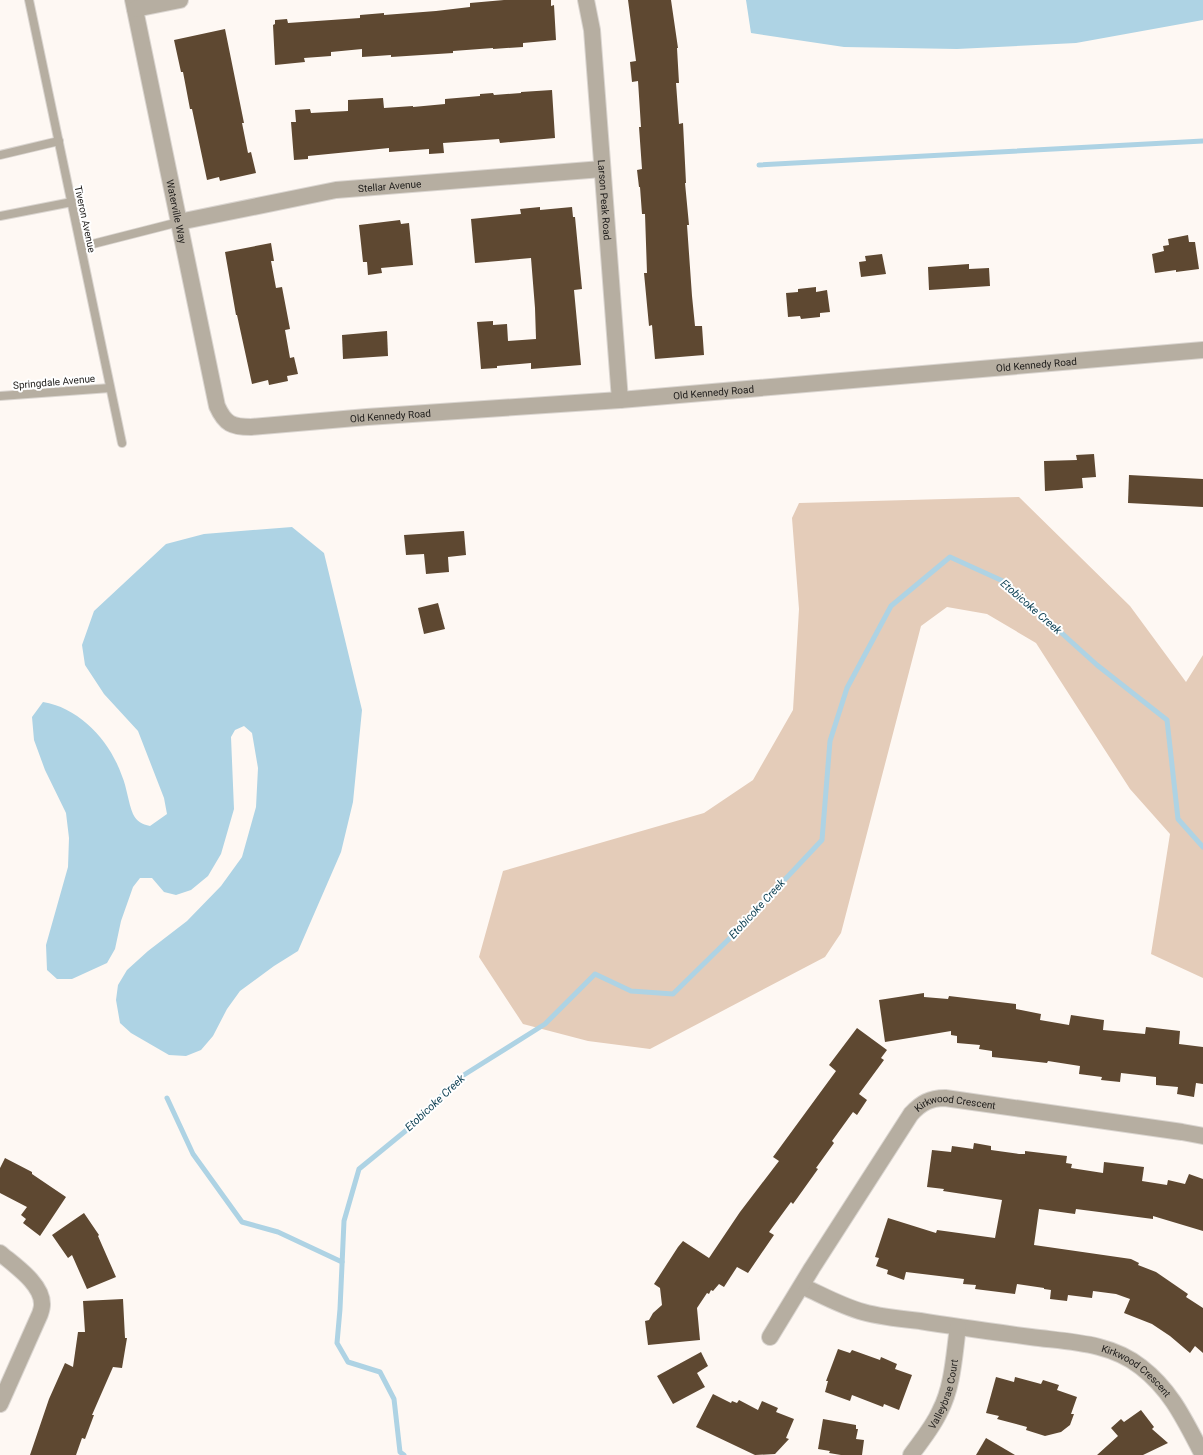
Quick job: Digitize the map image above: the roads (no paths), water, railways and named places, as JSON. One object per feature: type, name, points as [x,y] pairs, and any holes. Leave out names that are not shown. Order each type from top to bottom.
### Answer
[{"type":"street","points":[[134,5],[180,0]]},
{"type":"street","name":"Larson Peak Road","points":[[586,0],[592,30],[620,400]]},
{"type":"street","name":"Waterville Way","points":[[134,5],[216,406],[221,416],[225,420]]},
{"type":"street","name":"Stellar Avenue","points":[[179,222],[336,190],[602,169]]},
{"type":"street","name":"Old Kennedy Road","points":[[225,420],[234,426],[251,427],[620,400],[1203,350]]},
{"type":"street","name":"Kirkwood Crescent","points":[[770,1337],[812,1268],[911,1114],[918,1106],[926,1101],[935,1098],[945,1098],[1203,1136]]},
{"type":"street","points":[[0,1253],[33,1282],[41,1296],[42,1304],[40,1314],[0,1404]]},
{"type":"street","name":"Kirkwood Crescent","points":[[802,1286],[839,1304],[864,1312],[958,1327],[1088,1344],[1125,1356],[1156,1379],[1168,1393],[1182,1414],[1203,1455]]},
{"type":"street","name":"Valleybrae Court","points":[[911,1455],[940,1412],[946,1398],[958,1327]]},
{"type":"lane","name":"Tiveron Avenue","points":[[29,0],[122,443]]},
{"type":"lane","points":[[0,155],[59,141]]},
{"type":"lane","points":[[0,216],[72,202]]},
{"type":"lane","points":[[81,247],[179,222]]},
{"type":"lane","name":"Springdale Avenue","points":[[0,396],[110,388]]},
{"type":"water","points":[[746,0],[1203,0],[1203,20],[1076,43],[957,49],[844,47],[751,33]]},
{"type":"water","points":[[292,527],[324,553],[362,710],[353,802],[341,852],[298,951],[274,966],[240,991],[227,1009],[213,1036],[201,1050],[186,1056],[169,1055],[131,1033],[120,1023],[116,1000],[118,985],[127,970],[148,951],[187,921],[221,886],[242,857],[256,807],[258,768],[252,733],[244,726],[235,730],[231,737],[234,809],[221,854],[208,876],[191,890],[176,895],[164,892],[152,878],[140,878],[133,887],[121,921],[115,949],[107,963],[72,979],[57,979],[47,970],[46,945],[68,867],[69,838],[66,813],[45,770],[34,740],[32,717],[43,702],[57,705],[81,719],[92,728],[101,739],[117,763],[125,785],[131,809],[136,819],[150,826],[167,814],[164,798],[138,731],[104,694],[85,665],[82,645],[94,611],[166,544],[204,534]]},
{"type":"waterway","points":[[759,165],[1203,141]]},
{"type":"waterway","name":"Etobicoke Creek","points":[[404,1455],[400,1452],[394,1399],[380,1372],[348,1362],[337,1343],[344,1221],[359,1169],[414,1124],[459,1078],[545,1024],[595,974],[631,991],[673,994],[731,937],[822,840],[830,741],[847,688],[891,606],[950,557],[1005,582],[1097,665],[1167,720],[1178,819],[1203,847]]},
{"type":"waterway","points":[[167,1098],[193,1154],[242,1222],[278,1232],[342,1262]]}]
